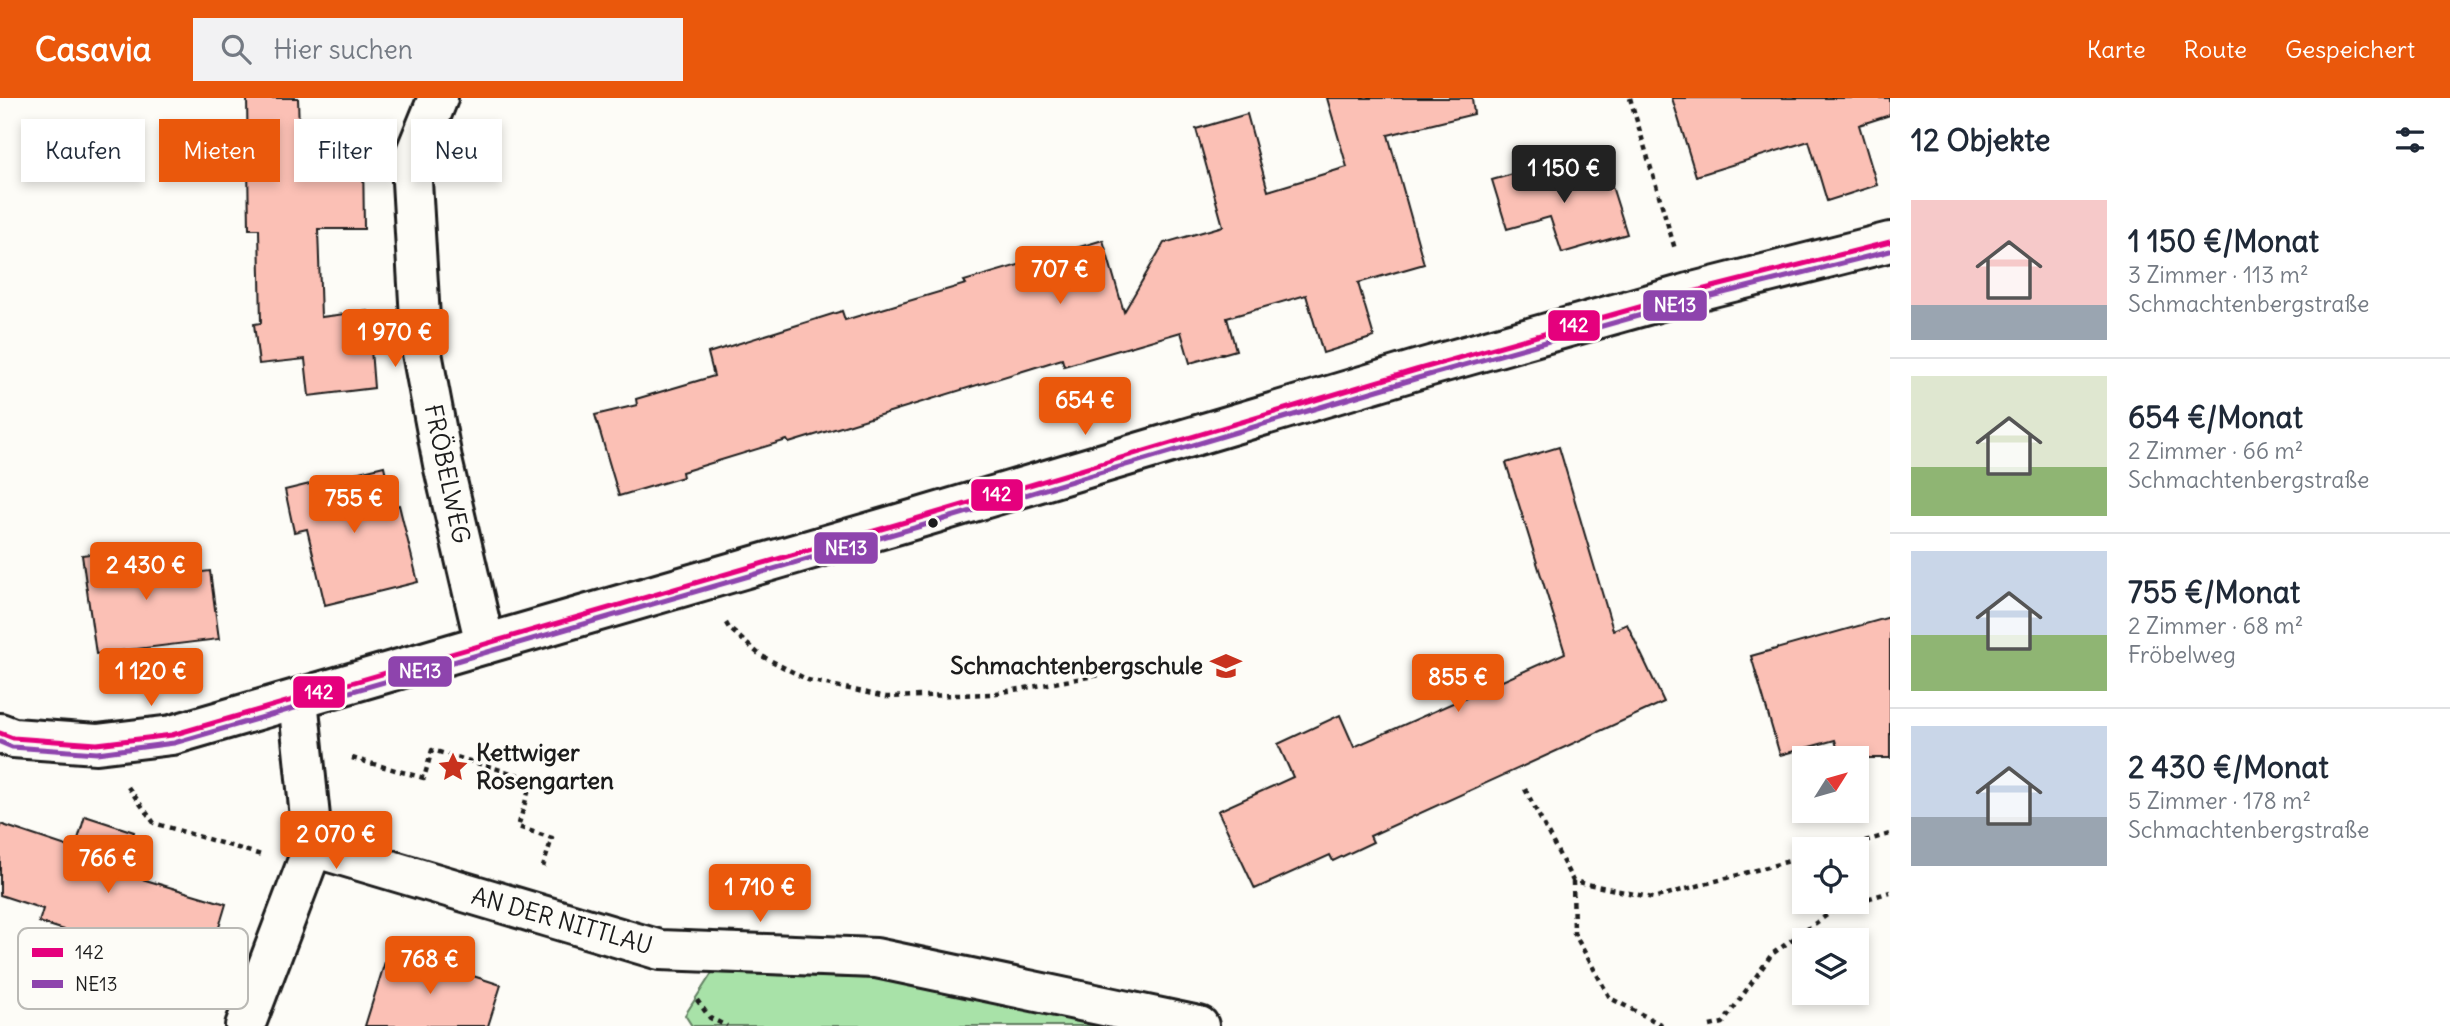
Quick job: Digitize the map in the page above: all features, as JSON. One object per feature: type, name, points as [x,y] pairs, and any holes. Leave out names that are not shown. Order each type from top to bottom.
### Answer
[{"type":"street","name":"FRÖBELWEG","points":[[438,98],[411,164],[422,353],[443,464],[485,644]]},
{"type":"street","points":[[0,733],[13,737],[97,744],[172,735],[956,508],[1416,370],[1689,293],[1890,242]]},
{"type":"street","points":[[245,1026],[313,847],[298,699]]},
{"type":"street","name":"AN DER NITTLAU","points":[[313,847],[660,950],[876,958],[1199,1026]]},
{"type":"path","points":[[1630,98],[1689,293]]},
{"type":"path","points":[[705,580],[729,628],[760,655],[808,680],[886,697],[991,694],[1157,665]]},
{"type":"path","points":[[97,744],[154,823],[265,857],[313,847]]},
{"type":"path","points":[[364,762],[424,778],[432,750],[532,779],[518,827],[552,838],[530,912]]},
{"type":"path","points":[[1525,789],[1573,881],[1574,933],[1610,998],[1664,1026]]},
{"type":"path","points":[[1869,840],[1890,834]]},
{"type":"path","points":[[1573,881],[1653,898],[1792,861]]},
{"type":"path","points":[[1710,1026],[1723,1023],[1772,954],[1837,908],[1890,892]]},
{"type":"green space","points":[[712,973],[889,979],[1100,1026],[692,1026],[685,1015]]},
{"type":"building","points":[[247,98],[298,98],[299,119],[294,119],[294,182],[363,182],[364,229],[318,229],[321,317],[368,311],[374,388],[309,396],[305,359],[259,364],[254,324],[261,323],[259,229],[249,229],[248,182],[280,182],[280,119],[247,119]]},
{"type":"building","points":[[1327,98],[1472,98],[1474,114],[1388,135],[1424,264],[1358,283],[1374,337],[1323,353],[1306,295],[1227,318],[1236,350],[1190,363],[1181,332],[1064,366],[1062,359],[789,443],[787,440],[682,472],[683,477],[619,496],[595,415],[637,405],[636,399],[714,376],[708,353],[842,311],[845,320],[1103,240],[1124,312],[1164,243],[1223,226],[1196,129],[1247,114],[1268,191],[1347,167]]},
{"type":"building","points":[[1672,98],[1890,98],[1890,115],[1859,125],[1877,185],[1827,201],[1809,141],[1696,176]]},
{"type":"building","points":[[1605,164],[1627,234],[1562,253],[1550,217],[1507,229],[1492,180],[1538,167],[1543,183]]},
{"type":"building","points":[[1559,447],[1613,630],[1627,624],[1664,702],[1370,836],[1373,842],[1333,861],[1330,855],[1255,889],[1218,811],[1293,777],[1278,744],[1340,715],[1354,747],[1565,653],[1506,463]]},
{"type":"building","points":[[384,466],[393,507],[399,505],[418,582],[325,605],[307,529],[294,532],[285,490]]},
{"type":"building","points":[[156,545],[160,577],[210,571],[219,639],[96,654],[82,555]]},
{"type":"building","points":[[1890,617],[1890,758],[1869,758],[1869,746],[1837,746],[1835,740],[1813,746],[1792,746],[1792,752],[1780,755],[1751,656]]},
{"type":"building","points":[[85,816],[134,832],[122,873],[226,904],[219,928],[58,928],[39,922],[43,909],[0,895],[0,824],[75,849]]},
{"type":"building","points":[[389,949],[501,985],[488,1026],[365,1026]]},
{"type":"transit line","name":"142","points":[[0,733],[13,738],[97,744],[172,735],[1416,370],[1689,293],[1890,242]]},
{"type":"transit line","name":"NE13","points":[[0,742],[12,747],[97,753],[174,743],[1418,378],[1691,301],[1890,251]]},
{"type":"place","name":"Schmachtenbergschule","points":[[1226,666]]},
{"type":"place","name":"Kettwiger Rosengarten","points":[[453,767]]}]
